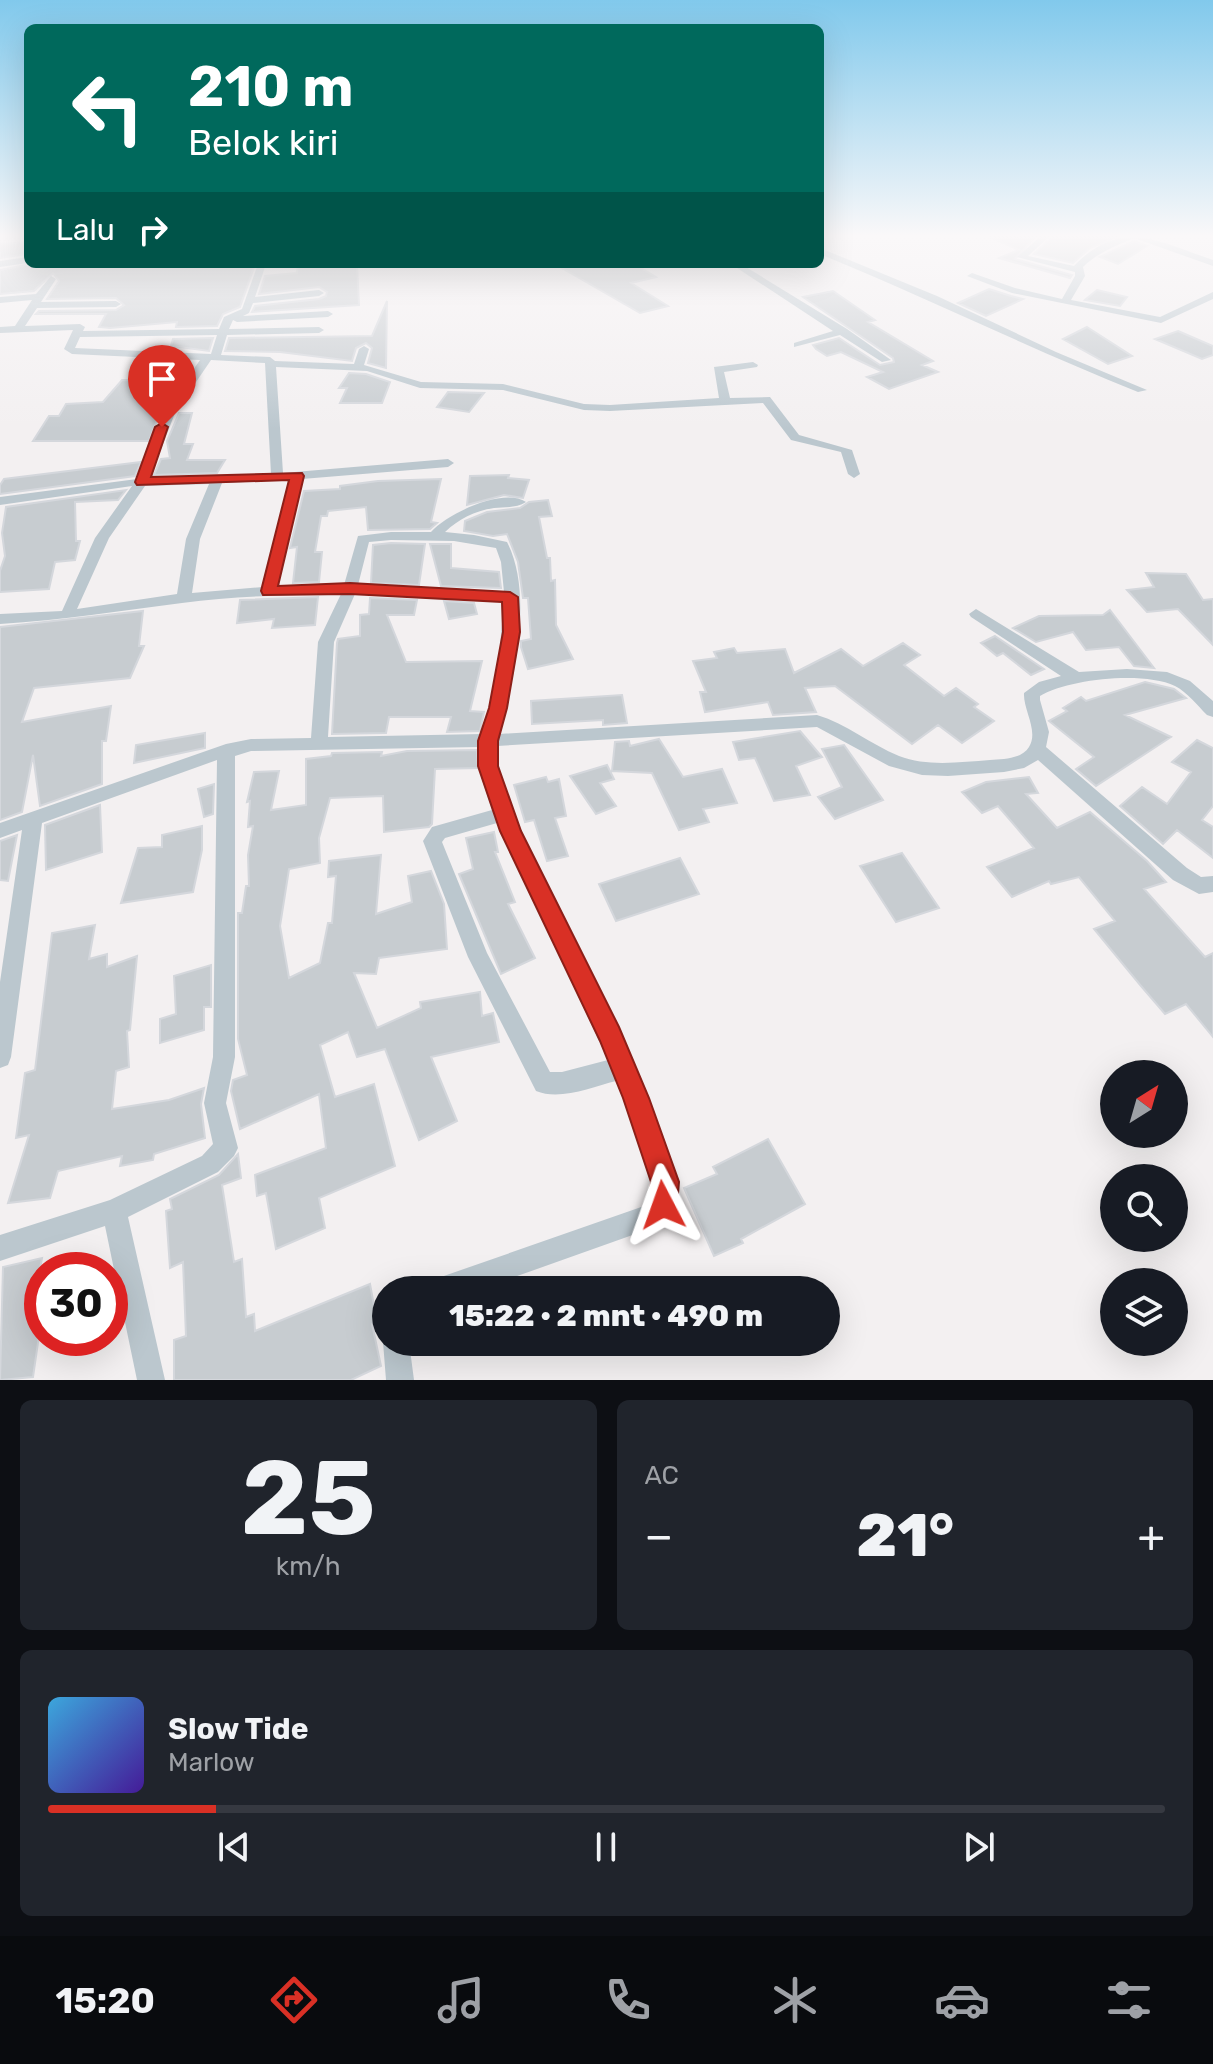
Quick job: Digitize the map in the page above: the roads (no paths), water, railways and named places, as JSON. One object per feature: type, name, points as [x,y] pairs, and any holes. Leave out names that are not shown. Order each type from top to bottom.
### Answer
[{"type":"street","points":[[15,300],[116,304]]},
{"type":"street","points":[[67,615],[102,538],[142,482],[169,413],[211,358],[227,319],[246,311],[249,301],[254,300]]},
{"type":"street","points":[[789,300],[886,360]]},
{"type":"street","points":[[939,300],[1052,354],[1142,390]]},
{"type":"street","points":[[1058,300],[1154,320],[1166,319],[1202,300]]},
{"type":"street","points":[[18,329],[37,301]]},
{"type":"street","points":[[227,319],[328,314]]},
{"type":"street","points":[[0,330],[81,328],[69,350],[269,360],[272,364],[277,477]]},
{"type":"street","points":[[78,334],[319,330]]},
{"type":"street","points":[[798,345],[843,331]]},
{"type":"street","points":[[358,368],[364,349]]},
{"type":"street","points":[[272,364],[358,368],[420,385],[457,384],[520,390],[584,407],[770,400],[795,438],[846,450],[854,474]]},
{"type":"street","points":[[725,401],[718,369],[753,365]]},
{"type":"street","points":[[0,501],[142,482],[297,476],[448,463]]},
{"type":"street","points":[[269,591],[297,476]]},
{"type":"street","points":[[184,598],[193,539],[217,480]]},
{"type":"street","points":[[433,537],[445,522],[478,505],[520,502]]},
{"type":"street","points":[[319,743],[326,642],[350,589],[363,539],[433,537],[502,545],[511,572],[512,632],[498,708],[488,741],[488,766],[505,814],[545,904],[610,1036],[636,1098],[665,1182],[663,1205],[655,1215],[481,1276]]},
{"type":"street","points":[[0,619],[67,615],[184,598],[269,591],[350,589],[510,597]]},
{"type":"street","points":[[976,614],[1078,679]]},
{"type":"street","points":[[0,831],[226,750],[251,745],[488,741],[817,721],[838,729],[885,757],[908,766],[935,771],[1007,766],[1026,760],[1037,749],[1043,732],[1031,702],[1032,693],[1040,687],[1078,679],[1153,675],[1166,677],[1196,693],[1213,711]]},
{"type":"street","points":[[1037,749],[1180,874],[1208,890]]},
{"type":"street","points":[[0,1248],[114,1211],[210,1164],[226,1148],[215,1093],[224,1057],[226,750]]},
{"type":"street","points":[[505,814],[439,832],[432,841],[478,957],[544,1083],[562,1083],[622,1068]]},
{"type":"street","points":[[0,1057],[33,820]]},
{"type":"street","points":[[114,1211],[151,1380]]},
{"type":"street","points":[[397,1356],[400,1380]]}]
